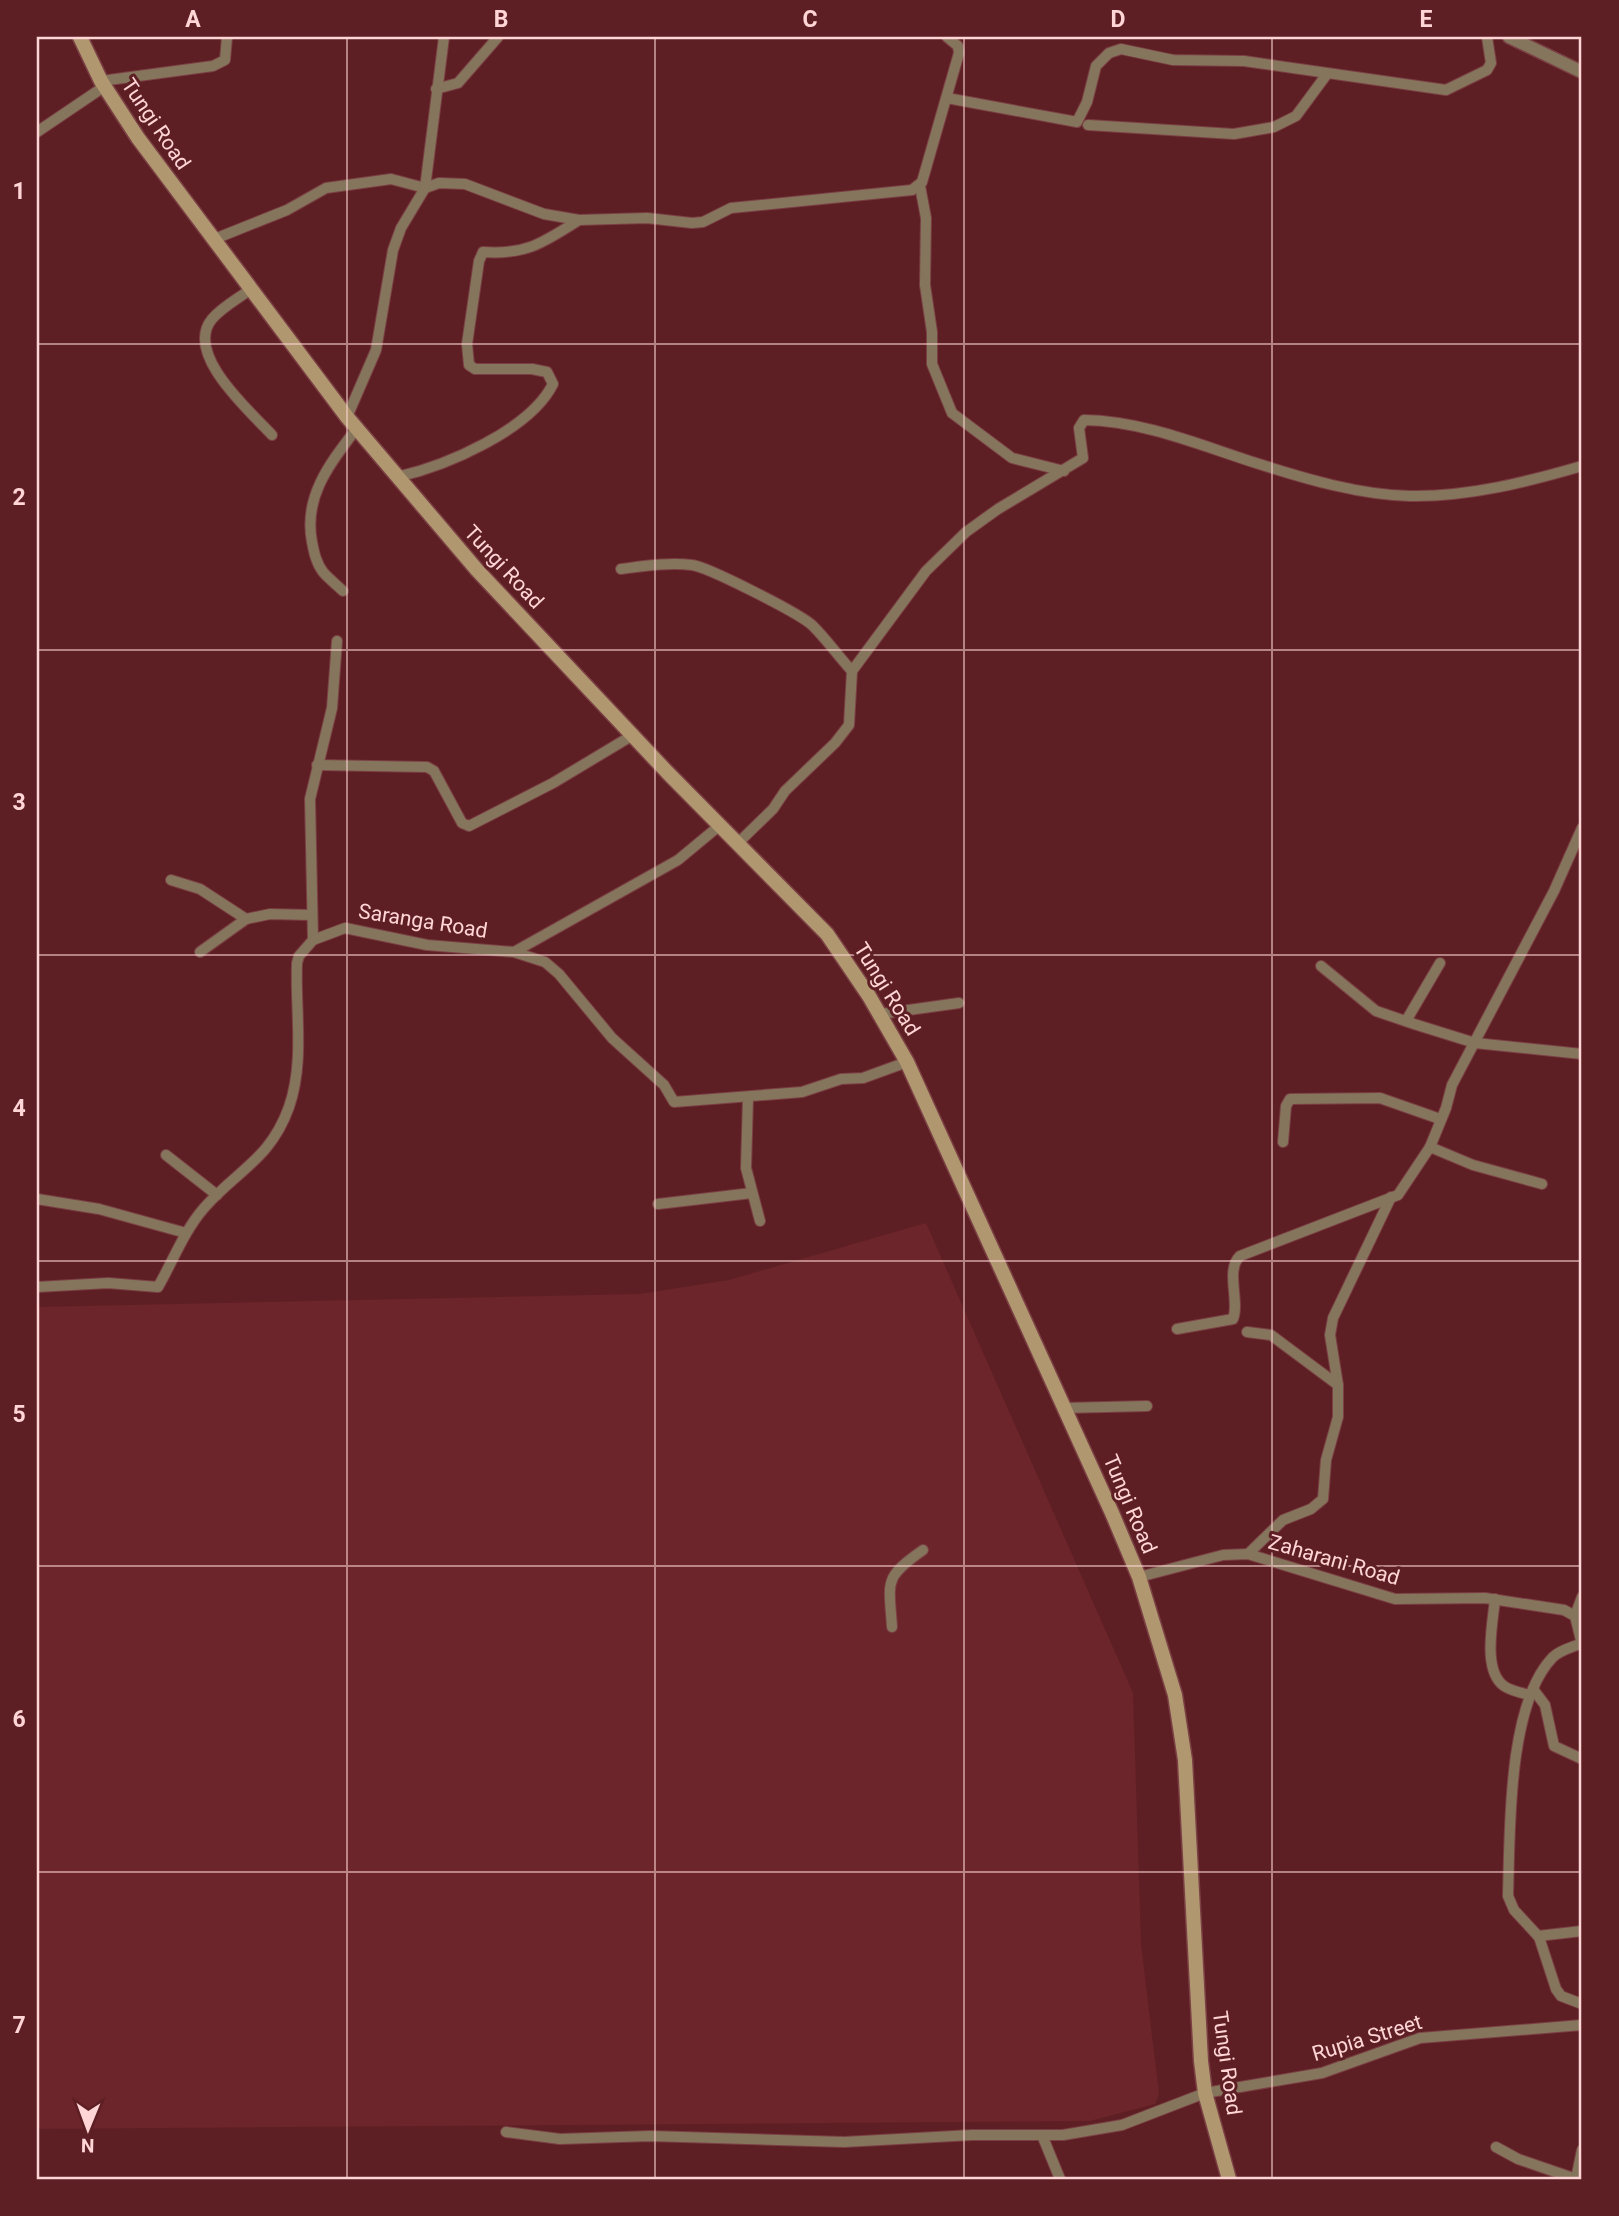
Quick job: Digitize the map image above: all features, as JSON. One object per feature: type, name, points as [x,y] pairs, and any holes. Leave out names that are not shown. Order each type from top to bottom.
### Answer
[{"type":"main road","name":"Tungi Road","points":[[80,37],[103,84],[138,138],[212,240],[352,422],[477,570],[719,826],[827,934],[880,1014],[907,1062],[1139,1577],[1172,1682],[1185,1760],[1197,2010],[1205,2093],[1229,2179]]},
{"type":"street","points":[[37,132],[103,84],[213,66],[225,60],[227,37]]},
{"type":"street","points":[[343,591],[322,572],[316,559],[310,517],[316,490],[352,422],[376,350],[393,250],[401,228],[425,188],[444,37]]},
{"type":"street","points":[[436,89],[458,83],[498,37]]},
{"type":"street","points":[[947,37],[958,46]]},
{"type":"street","points":[[965,37],[958,46],[947,98],[920,186],[926,218],[925,285],[932,332],[932,364],[952,413],[1012,458],[1064,471]]},
{"type":"street","points":[[947,98],[1077,122],[1087,102],[1096,66],[1109,52],[1121,49],[1173,60],[1244,61],[1436,89],[1452,89],[1487,70],[1490,63],[1487,37]]},
{"type":"street","points":[[1509,37],[1582,72]]},
{"type":"street","points":[[1088,125],[1234,134],[1274,127],[1296,116],[1327,74]]},
{"type":"street","points":[[212,240],[287,209],[327,188],[391,179],[425,188],[439,183],[465,184],[544,214],[579,220],[647,218],[697,223],[731,208],[912,190],[920,186]]},
{"type":"street","points":[[397,477],[449,461],[524,421],[546,397],[553,384],[547,372],[532,369],[475,369],[469,365],[467,344],[479,261],[483,252],[510,254],[539,246],[579,220]]},
{"type":"street","points":[[251,289],[211,319],[206,331],[208,348],[211,362],[234,397],[272,435]]},
{"type":"street","points":[[737,844],[773,809],[785,791],[835,743],[849,725],[852,671],[926,571],[966,533],[1009,502],[1083,458],[1079,428],[1084,421],[1149,428],[1319,480],[1371,492],[1410,496],[1487,489],[1582,466]]},
{"type":"street","points":[[621,569],[694,565],[778,603],[811,624],[852,671]]},
{"type":"street","points":[[37,1287],[108,1283],[158,1287],[186,1233],[218,1195],[259,1159],[289,1106],[299,1035],[298,962],[299,956],[313,940],[310,799],[332,708],[337,641]]},
{"type":"street","points":[[317,765],[427,767],[434,771],[463,823],[469,826],[554,783],[633,735]]},
{"type":"street","name":"Saranga Road","points":[[313,940],[345,928],[405,942],[514,952],[678,860],[719,826]]},
{"type":"street","points":[[1177,1329],[1233,1319],[1236,1311],[1234,1264],[1240,1256],[1342,1219],[1398,1195],[1430,1147],[1447,1108],[1452,1085],[1555,891],[1582,828]]},
{"type":"street","points":[[171,880],[200,889],[246,919]]},
{"type":"street","points":[[200,952],[246,919],[270,914],[311,915]]},
{"type":"street","points":[[514,952],[545,962],[559,974],[605,1031],[664,1085],[674,1102],[748,1098],[812,1090],[841,1079],[863,1079],[907,1062]]},
{"type":"street","points":[[1406,1021],[1440,963]]},
{"type":"street","points":[[1321,966],[1376,1011],[1475,1043],[1582,1054]]},
{"type":"street","points":[[880,1014],[959,1003]]},
{"type":"street","points":[[748,1098],[747,1168],[760,1221]]},
{"type":"street","points":[[1283,1142],[1286,1106],[1290,1099],[1380,1098],[1440,1119]]},
{"type":"street","points":[[1430,1147],[1473,1165],[1542,1184]]},
{"type":"street","points":[[166,1155],[218,1195]]},
{"type":"street","points":[[658,1204],[752,1193]]},
{"type":"street","points":[[1248,1554],[1283,1520],[1315,1507],[1323,1499],[1326,1460],[1337,1422],[1338,1385],[1331,1347],[1333,1318],[1391,1197]]},
{"type":"street","points":[[37,1199],[99,1209],[186,1233]]},
{"type":"street","points":[[1247,1332],[1271,1335],[1338,1385]]},
{"type":"street","points":[[1064,1408],[1147,1406]]},
{"type":"street","points":[[892,1627],[890,1582],[897,1568],[923,1550]]},
{"type":"street","name":"Zaharani Road","points":[[1139,1577],[1223,1555],[1248,1554],[1395,1599],[1494,1599],[1564,1610],[1575,1616]]},
{"type":"street","points":[[1582,1597],[1575,1616],[1582,1643],[1554,1656],[1532,1692],[1511,1801],[1508,1896],[1514,1910],[1538,1936],[1556,1989],[1561,1996],[1582,2004]]},
{"type":"street","points":[[1494,1599],[1491,1650],[1495,1672],[1505,1687],[1532,1692],[1544,1703],[1554,1746],[1582,1759]]},
{"type":"street","points":[[1538,1936],[1582,1931]]},
{"type":"street","name":"Rupia Street","points":[[506,2132],[559,2139],[650,2136],[844,2142],[1063,2135],[1122,2125],[1205,2093],[1322,2073],[1420,2038],[1582,2025]]},
{"type":"street","points":[[1042,2135],[1060,2179]]},
{"type":"street","points":[[1496,2147],[1526,2162],[1576,2179],[1582,2150]]},
{"type":"shaded area","points":[[926,1223],[1133,1693],[1141,1944],[1159,2094],[1155,2104],[1090,2121],[37,2129],[37,1307],[640,1294],[729,1280]]}]
